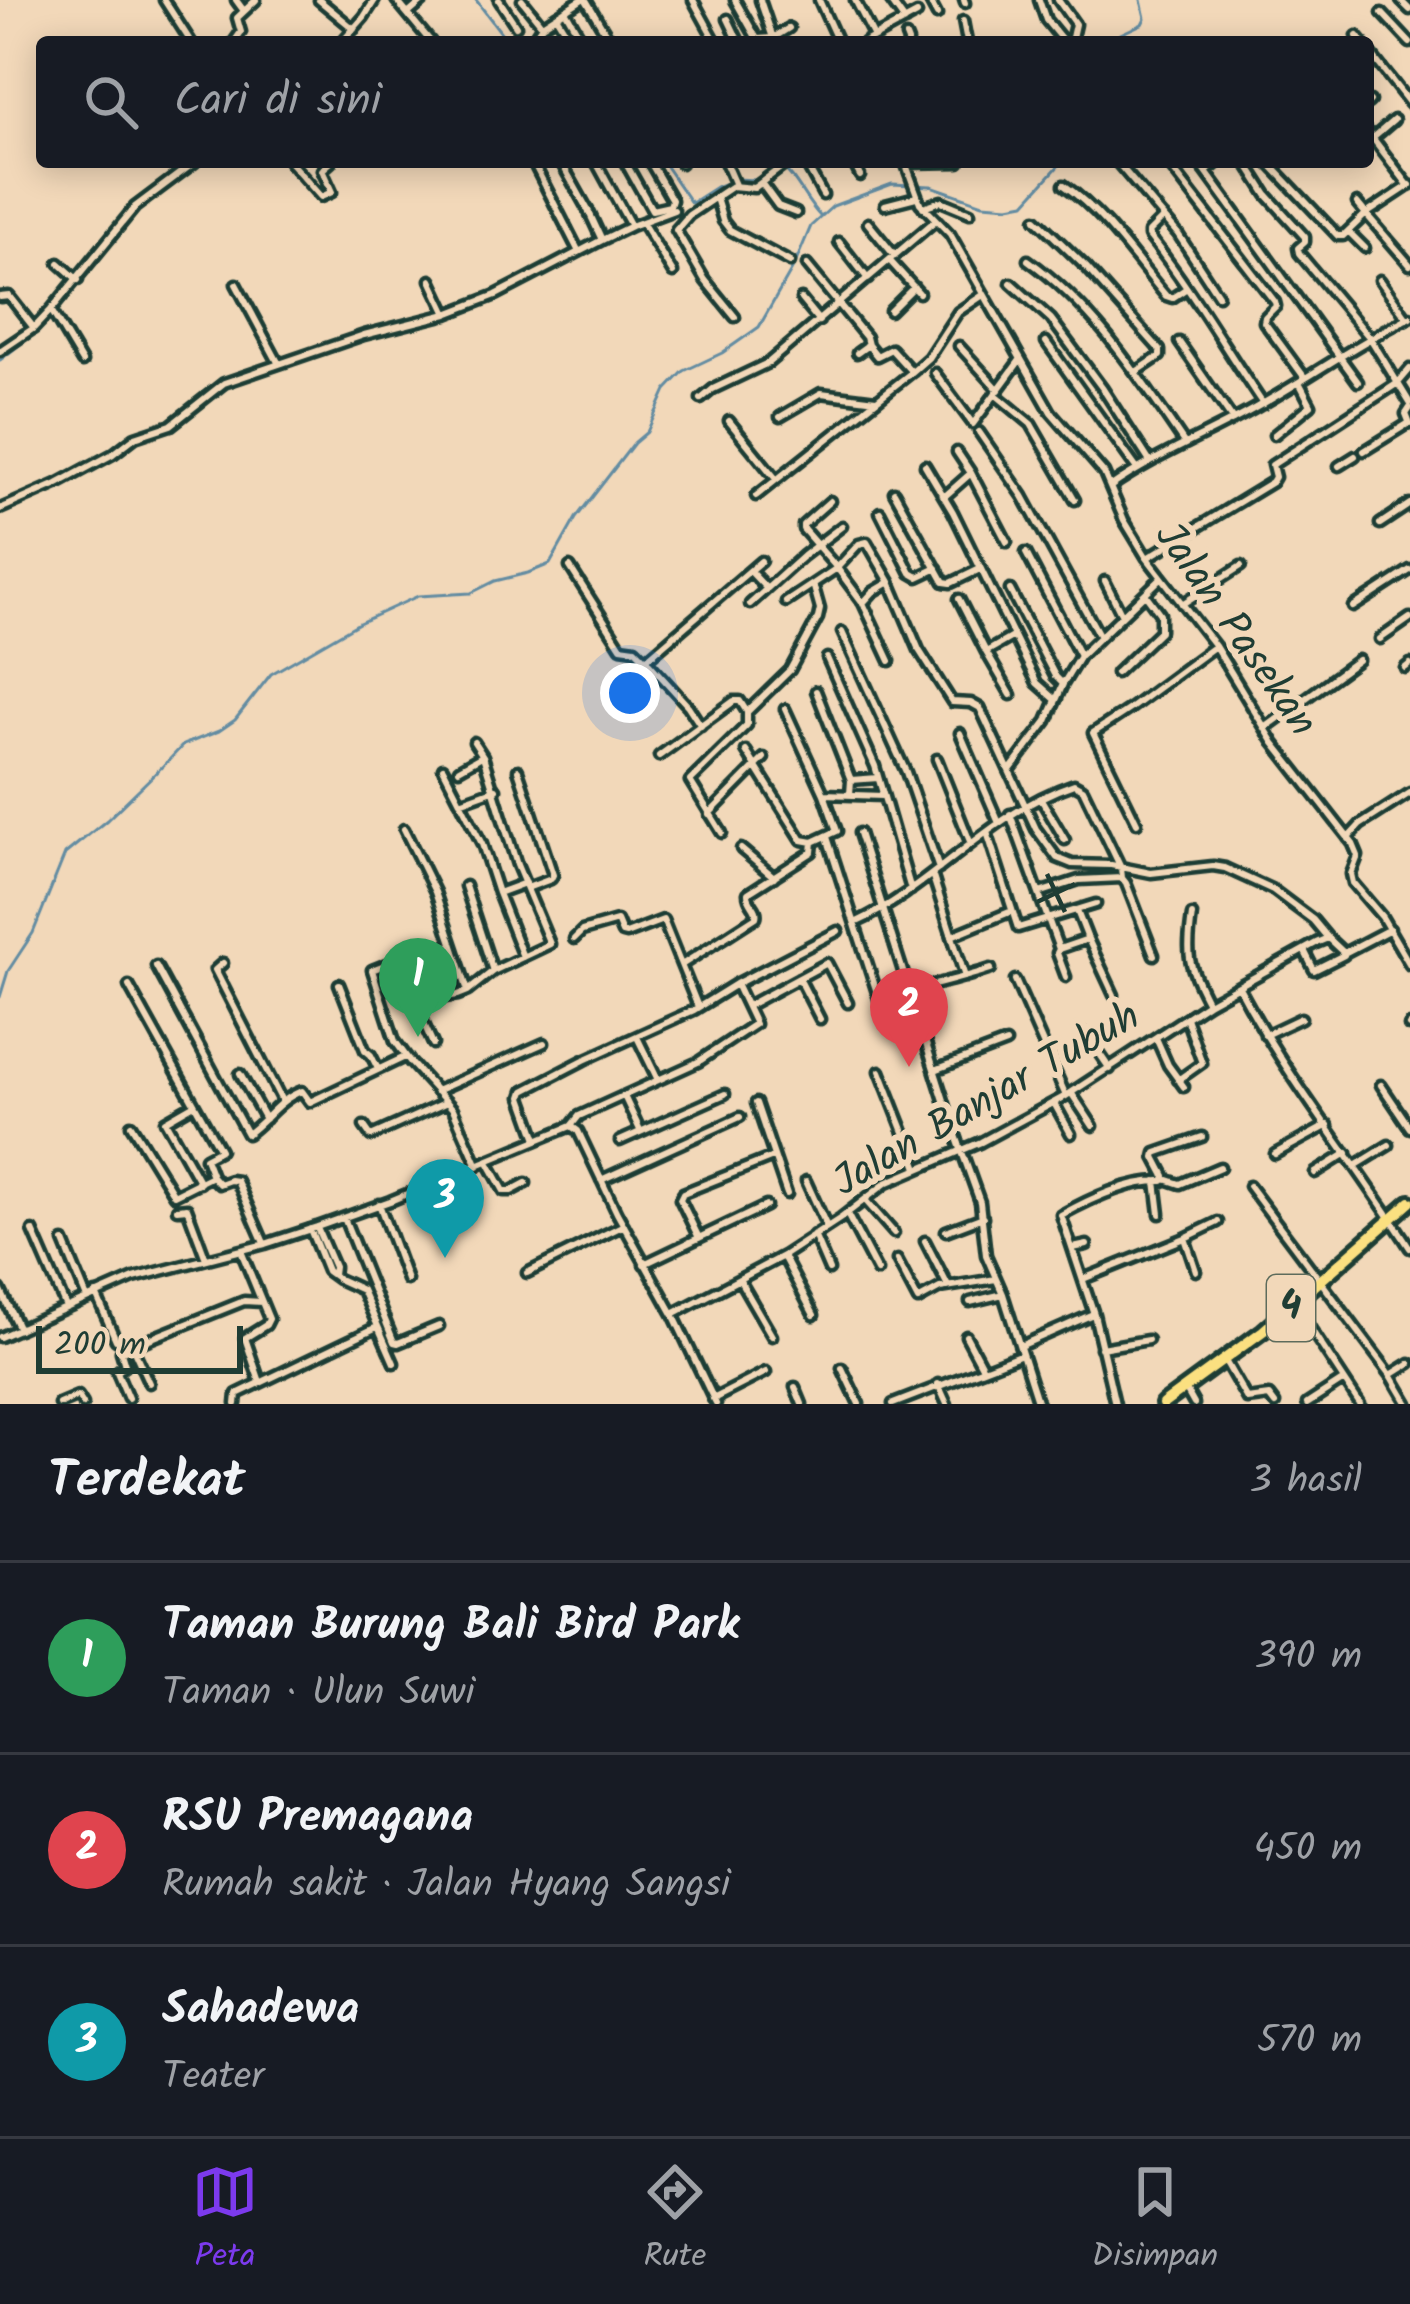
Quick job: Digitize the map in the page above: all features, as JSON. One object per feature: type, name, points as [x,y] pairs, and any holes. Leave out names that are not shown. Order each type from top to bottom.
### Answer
[{"type":"highway","name":"4","points":[[1162,1404],[1295,1305],[1410,1202]]},
{"type":"street","points":[[164,0],[187,36]]},
{"type":"street","points":[[236,0],[244,11]]},
{"type":"street","points":[[238,36],[237,18],[256,0]]},
{"type":"street","points":[[319,0],[354,28]]},
{"type":"street","points":[[347,36],[375,0]]},
{"type":"street","points":[[396,0],[426,36]]},
{"type":"street","points":[[409,14],[424,0]]},
{"type":"street","points":[[499,0],[516,26]]},
{"type":"street","points":[[521,0],[542,25]]},
{"type":"street","points":[[535,36],[542,25],[584,0],[607,36]]},
{"type":"street","points":[[693,0],[713,36]]},
{"type":"street","points":[[735,0],[755,36]]},
{"type":"street","points":[[760,0],[773,36]]},
{"type":"street","points":[[819,0],[835,36]]},
{"type":"street","points":[[856,0],[874,36]]},
{"type":"street","points":[[890,0],[905,21]]},
{"type":"street","points":[[929,0],[937,15]]},
{"type":"street","points":[[1039,0],[1046,20],[1061,36]]},
{"type":"street","points":[[1058,0],[1075,24],[1070,36]]},
{"type":"street","points":[[1401,1],[1410,10]]},
{"type":"street","points":[[565,10],[580,36]]},
{"type":"street","points":[[1382,13],[1410,43]]},
{"type":"street","points":[[876,36],[917,14]]},
{"type":"street","points":[[556,16],[568,36]]},
{"type":"street","points":[[728,19],[736,36]]},
{"type":"street","points":[[963,21],[967,36]]},
{"type":"street","points":[[779,36],[789,28]]},
{"type":"street","points":[[1374,59],[1410,104]]},
{"type":"street","points":[[1374,132],[1394,120]]},
{"type":"street","points":[[1274,168],[1338,236],[1409,185],[1374,140]]},
{"type":"street","points":[[0,351],[51,310],[135,207],[187,168]]},
{"type":"street","points":[[295,168],[321,197],[332,192],[324,168]]},
{"type":"street","points":[[536,168],[579,252]]},
{"type":"street","points":[[564,168],[602,241]]},
{"type":"street","points":[[599,168],[631,226]]},
{"type":"street","points":[[628,168],[652,210],[672,208],[689,215]]},
{"type":"street","points":[[653,168],[672,208]]},
{"type":"street","points":[[727,168],[735,185],[745,189],[762,184],[781,168]]},
{"type":"street","points":[[808,168],[823,195]]},
{"type":"street","points":[[856,168],[860,176]]},
{"type":"street","name":"Jalan Pasekan","points":[[907,168],[916,197],[950,234],[1051,412],[1101,469],[1147,558],[1215,646],[1265,728],[1348,838],[1358,856],[1351,874],[1353,883],[1390,929],[1410,965]]},
{"type":"street","points":[[1123,168],[1218,295]]},
{"type":"street","points":[[1172,168],[1275,302],[1264,322],[1302,380],[1311,405],[1274,435]]},
{"type":"street","points":[[1203,168],[1358,382]]},
{"type":"street","points":[[1206,172],[1211,168]]},
{"type":"street","points":[[1250,168],[1304,237],[1299,253],[1370,338],[1410,405],[1406,413],[1410,423],[1364,451]]},
{"type":"street","points":[[762,184],[780,208],[796,213]]},
{"type":"street","points":[[734,317],[705,280],[676,230],[689,215],[735,185]]},
{"type":"street","points":[[1064,185],[1106,224],[1166,296],[1172,298],[1187,287]]},
{"type":"street","points":[[716,197],[730,230],[790,262]]},
{"type":"street","points":[[885,205],[916,197]]},
{"type":"street","points":[[922,207],[940,201],[970,213]]},
{"type":"street","points":[[1357,202],[1410,265]]},
{"type":"street","points":[[0,509],[57,484],[135,437],[171,424],[224,383],[496,295],[672,208]]},
{"type":"street","points":[[1164,217],[1148,234],[1263,404]]},
{"type":"street","points":[[701,399],[762,368],[936,220]]},
{"type":"street","points":[[1036,220],[1087,268],[1159,349],[1160,356],[1136,372]]},
{"type":"street","points":[[642,222],[673,273]]},
{"type":"street","points":[[868,224],[917,290],[890,311]]},
{"type":"street","points":[[1348,231],[1365,248]]},
{"type":"street","points":[[839,242],[868,279]]},
{"type":"street","points":[[1028,260],[1075,299],[1136,372],[1185,444]]},
{"type":"street","points":[[59,262],[78,280]]},
{"type":"street","points":[[807,265],[877,356],[893,350],[912,372]]},
{"type":"street","points":[[431,280],[447,314]]},
{"type":"street","points":[[1110,488],[1408,318],[1380,280]]},
{"type":"street","points":[[1011,283],[1051,319],[1150,462]]},
{"type":"street","points":[[236,284],[279,364]]},
{"type":"street","points":[[756,496],[928,358],[958,312],[983,295]]},
{"type":"street","points":[[0,297],[9,296],[34,328]]},
{"type":"street","points":[[801,299],[819,321]]},
{"type":"street","points":[[51,310],[82,362]]},
{"type":"street","points":[[1046,342],[1137,469]]},
{"type":"street","points":[[1179,342],[1233,420]]},
{"type":"street","points":[[857,353],[868,345]]},
{"type":"street","points":[[958,346],[1036,430],[1075,500]]},
{"type":"street","points":[[976,428],[1020,360]]},
{"type":"street","points":[[1147,558],[1272,482],[1272,465],[1398,382],[1410,369]]},
{"type":"street","points":[[935,373],[1004,464],[1099,635]]},
{"type":"street","points":[[780,417],[820,393],[877,400]]},
{"type":"street","points":[[729,422],[776,479]]},
{"type":"street","points":[[957,452],[1007,542]]},
{"type":"street","points":[[1339,466],[1355,456]]},
{"type":"street","points":[[925,465],[1037,683],[1055,700]]},
{"type":"street","points":[[944,496],[971,473]]},
{"type":"street","points":[[894,492],[946,584],[980,569]]},
{"type":"street","points":[[830,501],[802,525],[863,603],[890,661]]},
{"type":"street","points":[[1380,524],[1410,504]]},
{"type":"street","points":[[880,512],[911,573],[918,577],[937,568]]},
{"type":"street","points":[[750,604],[842,526]]},
{"type":"street","points":[[786,602],[867,542],[919,650],[952,702],[980,708],[1025,805],[1057,858],[1151,873],[1213,866],[1235,871],[1274,890],[1313,920],[1344,953]]},
{"type":"street","points":[[1026,553],[1080,656]]},
{"type":"street","points":[[646,660],[761,561]]},
{"type":"street","points":[[1182,604],[1241,566]]},
{"type":"street","points":[[570,567],[621,647],[635,649],[701,726]]},
{"type":"street","points":[[1352,607],[1410,570]]},
{"type":"street","points":[[750,571],[766,588]]},
{"type":"street","points":[[1010,770],[1046,721],[1080,656],[1161,578]]},
{"type":"street","points":[[1105,580],[1122,615]]},
{"type":"street","points":[[863,603],[890,582]]},
{"type":"street","points":[[722,833],[690,781],[745,728],[747,712],[790,670],[818,618],[813,584]]},
{"type":"street","points":[[1010,590],[1063,684]]},
{"type":"street","points":[[1116,673],[1160,631],[1160,614],[1146,596]]},
{"type":"street","points":[[959,599],[1011,695]]},
{"type":"street","points":[[1380,639],[1410,618]]},
{"type":"street","points":[[842,632],[906,772],[965,977]]},
{"type":"street","points":[[986,652],[1012,637]]},
{"type":"street","points":[[1137,823],[1093,733],[1215,646]]},
{"type":"street","points":[[827,658],[879,778],[910,890]]},
{"type":"street","points":[[1265,728],[1358,661]]},
{"type":"street","points":[[817,691],[851,780],[850,794]]},
{"type":"street","points":[[659,756],[736,700],[747,712]]},
{"type":"street","points":[[785,709],[837,831],[792,846]]},
{"type":"street","points":[[959,733],[999,823]]},
{"type":"street","points":[[433,1044],[416,1009],[418,1004],[468,991],[493,971],[550,944],[496,789],[473,742]]},
{"type":"street","points":[[746,751],[802,840]]},
{"type":"street","points":[[459,769],[483,756]]},
{"type":"street","points":[[709,814],[764,758]]},
{"type":"street","points":[[938,759],[971,844]]},
{"type":"street","points":[[443,768],[482,844],[523,957]]},
{"type":"street","points":[[498,893],[551,879],[554,874],[518,770]]},
{"type":"street","points":[[851,780],[879,778]]},
{"type":"street","points":[[855,923],[884,910],[1010,814],[1078,785],[1121,868],[1154,956]]},
{"type":"street","points":[[460,802],[496,789]]},
{"type":"street","points":[[824,794],[884,796]]},
{"type":"street","points":[[1348,838],[1360,825],[1410,794]]},
{"type":"street","points":[[1041,799],[1065,840]]},
{"type":"street","points":[[1010,814],[1066,977]]},
{"type":"street","points":[[404,829],[435,892],[468,991]]},
{"type":"street","points":[[987,832],[1020,928],[1096,904]]},
{"type":"street","points":[[859,833],[983,1217],[984,1246],[1038,1404]]},
{"type":"street","points":[[827,836],[880,1002],[991,969]]},
{"type":"street","points":[[682,964],[756,917],[748,893],[812,852],[813,842]]},
{"type":"street","points":[[741,849],[774,877]]},
{"type":"street","points":[[1039,893],[1079,880],[1122,878]]},
{"type":"street","points":[[465,886],[493,971]]},
{"type":"street","points":[[953,936],[1012,911]]},
{"type":"street","points":[[1077,911],[1114,994]]},
{"type":"street","points":[[1192,915],[1186,938],[1191,967],[1208,1004]]},
{"type":"street","points":[[574,940],[582,931],[617,921],[626,934],[666,922],[698,1008]]},
{"type":"street","points":[[1304,950],[1315,970],[1390,929]]},
{"type":"street","points":[[538,1139],[522,1095],[838,932]]},
{"type":"street","name":"Jalan Banjar Tubuh","points":[[673,1314],[783,1256],[848,1214],[879,1187],[962,1151],[1069,1095],[1208,1004],[1328,938]]},
{"type":"street","points":[[1059,949],[1088,939]]},
{"type":"street","points":[[432,999],[415,953],[372,970],[392,1036],[456,1114],[478,1166]]},
{"type":"street","points":[[223,963],[215,970],[282,1101]]},
{"type":"street","points":[[748,1006],[827,963],[848,1004]]},
{"type":"street","points":[[156,966],[244,1132],[250,1133],[282,1101],[301,1091],[313,1101],[405,1057]]},
{"type":"street","points":[[799,978],[820,1018]]},
{"type":"street","points":[[1015,980],[1069,1095],[1093,1126]]},
{"type":"street","points":[[0,1337],[153,1271],[314,1228],[571,1126],[579,1116],[698,1062],[755,1024],[736,983]]},
{"type":"street","points":[[339,984],[365,1050],[378,1069]]},
{"type":"street","points":[[129,986],[220,1150],[205,1159],[212,1176],[219,1184],[237,1181],[265,1244]]},
{"type":"street","points":[[1238,987],[1287,1071],[1410,1248]]},
{"type":"street","points":[[1156,1037],[1181,1083],[1202,1063],[1186,1018]]},
{"type":"street","points":[[1265,1035],[1301,1018]]},
{"type":"street","points":[[1086,1034],[1111,1069]]},
{"type":"street","points":[[637,1036],[658,1080]]},
{"type":"street","points":[[436,1091],[544,1043]]},
{"type":"street","points":[[935,1070],[1006,1043]]},
{"type":"street","points":[[880,1071],[918,1168]]},
{"type":"street","points":[[241,1074],[265,1119]]},
{"type":"street","points":[[1382,1085],[1410,1128]]},
{"type":"street","points":[[620,1141],[725,1094]]},
{"type":"street","points":[[624,1096],[640,1131]]},
{"type":"street","points":[[364,1126],[371,1136],[447,1102]]},
{"type":"street","points":[[756,1102],[787,1194]]},
{"type":"street","points":[[1054,1103],[1071,1134]]},
{"type":"street","points":[[190,1106],[165,1120],[200,1183]]},
{"type":"street","points":[[601,1180],[740,1117]]},
{"type":"street","points":[[131,1125],[174,1195],[212,1176]]},
{"type":"street","points":[[1275,1154],[1328,1125]]},
{"type":"street","points":[[571,1126],[578,1131],[714,1401],[766,1372]]},
{"type":"street","points":[[1160,1214],[1156,1153],[1202,1137]]},
{"type":"street","points":[[1355,1166],[1389,1145]]},
{"type":"street","points":[[1315,1173],[1347,1154]]},
{"type":"street","points":[[699,1238],[680,1199],[683,1193],[773,1157]]},
{"type":"street","points":[[488,1162],[504,1191],[526,1183]]},
{"type":"street","points":[[1115,1404],[1094,1314],[1061,1215],[1140,1182],[1180,1184],[1220,1167]]},
{"type":"street","points":[[806,1181],[827,1227]]},
{"type":"street","points":[[1250,1186],[1408,1404]]},
{"type":"street","points":[[865,1200],[894,1233]]},
{"type":"street","points":[[380,1204],[407,1280]]},
{"type":"street","points":[[644,1264],[766,1206]]},
{"type":"street","points":[[176,1208],[189,1210],[206,1259]]},
{"type":"street","points":[[848,1214],[877,1271]]},
{"type":"street","points":[[344,1217],[394,1342],[439,1325]]},
{"type":"street","points":[[946,1231],[983,1217]]},
{"type":"street","points":[[1083,1279],[1218,1222]]},
{"type":"street","points":[[527,1273],[624,1225]]},
{"type":"street","points":[[314,1228],[327,1271],[362,1290],[394,1363]]},
{"type":"street","points":[[33,1232],[66,1307]]},
{"type":"street","points":[[814,1235],[829,1270]]},
{"type":"street","points":[[1185,1238],[1196,1270]]},
{"type":"street","points":[[925,1241],[948,1286]]},
{"type":"street","points":[[64,1242],[116,1340]]},
{"type":"street","points":[[1073,1248],[1087,1245]]},
{"type":"street","points":[[240,1250],[269,1322],[244,1338],[260,1382]]},
{"type":"street","points":[[783,1256],[814,1315]]},
{"type":"street","points":[[897,1260],[918,1300],[948,1286],[996,1279]]},
{"type":"street","points":[[739,1280],[772,1336]]},
{"type":"street","points":[[0,1289],[19,1329]]},
{"type":"street","points":[[970,1302],[1003,1294]]},
{"type":"street","points":[[128,1398],[117,1371],[124,1365],[121,1352],[244,1301],[262,1302]]},
{"type":"street","points":[[1295,1305],[1360,1404]]},
{"type":"street","points":[[892,1404],[982,1368],[1094,1314]]},
{"type":"street","points":[[236,1404],[236,1395],[377,1327]]},
{"type":"street","points":[[966,1336],[982,1368]]},
{"type":"street","points":[[1101,1348],[1148,1340]]},
{"type":"street","points":[[132,1346],[149,1383]]},
{"type":"street","points":[[1224,1359],[1247,1399],[1269,1396],[1275,1404]]},
{"type":"street","points":[[1391,1376],[1410,1364]]},
{"type":"street","points":[[842,1368],[859,1404]]},
{"type":"street","points":[[1307,1404],[1345,1380]]},
{"type":"street","points":[[938,1384],[947,1404]]},
{"type":"street","points":[[796,1387],[802,1404]]},
{"type":"street","points":[[1185,1388],[1194,1404]]},
{"type":"street","points":[[59,1404],[76,1396],[83,1404]]},
{"type":"waterway","points":[[354,23],[370,0]]},
{"type":"waterway","points":[[476,0],[503,36]]},
{"type":"waterway","points":[[1116,36],[1142,24],[1141,0]]},
{"type":"waterway","points":[[176,179],[193,168]]},
{"type":"waterway","points":[[667,168],[691,203],[716,187],[737,179],[755,180],[771,168]]},
{"type":"waterway","points":[[783,168],[820,216]]},
{"type":"waterway","points":[[0,997],[65,854],[183,745],[235,720],[271,674],[359,623],[418,596],[471,593],[550,564],[576,518],[647,432],[666,390],[684,371],[722,353],[759,327],[811,226],[833,206],[892,184],[931,186],[983,204],[1009,206],[1025,203],[1057,168]]},
{"type":"waterway","points":[[0,360],[40,329],[142,207],[164,189]]},
{"type":"place","name":"Taman Burung Bali Bird Park","points":[[418,1037]]},
{"type":"place","name":"RSU Premagana","points":[[909,1067]]},
{"type":"place","name":"Sahadewa","points":[[445,1258]]}]
